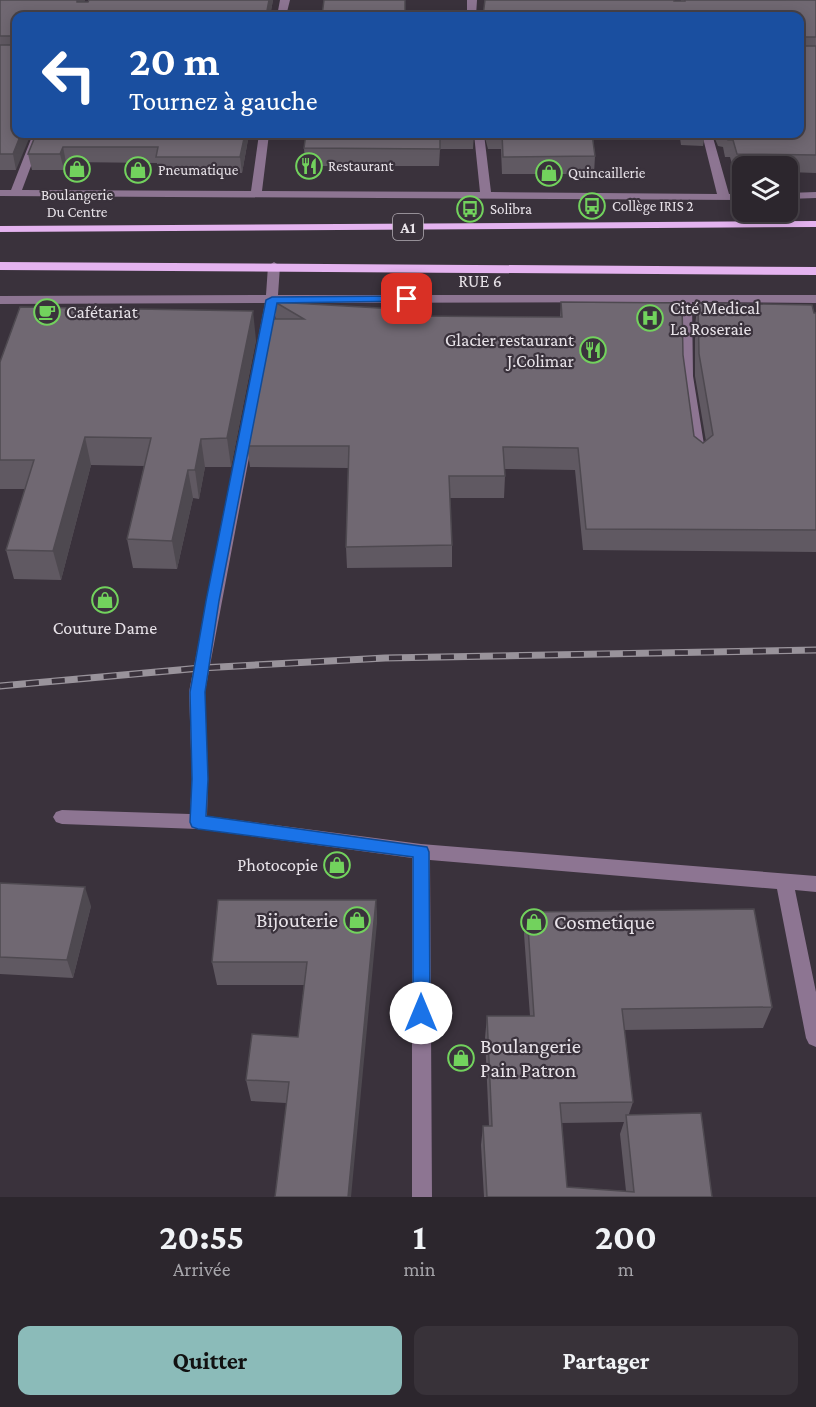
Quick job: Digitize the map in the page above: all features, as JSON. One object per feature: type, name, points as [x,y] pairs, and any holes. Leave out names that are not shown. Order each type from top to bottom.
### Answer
[{"type":"main road","name":"A1","points":[[0,229],[816,224]]},
{"type":"main road","points":[[0,266],[816,271]]},
{"type":"street","points":[[15,194],[36,138]]},
{"type":"street","points":[[256,195],[263,138]]},
{"type":"street","points":[[479,138],[486,194]]},
{"type":"street","points":[[708,138],[724,197]]},
{"type":"street","points":[[0,193],[732,197]]},
{"type":"street","points":[[798,196],[816,195]]},
{"type":"street","points":[[198,822],[200,779],[196,716],[199,680],[212,601],[272,300],[274,266]]},
{"type":"street","points":[[686,298],[687,376],[699,457]]},
{"type":"street","name":"RUE 6","points":[[0,300],[816,299]]},
{"type":"street","points":[[62,817],[198,822],[421,852],[816,884]]},
{"type":"street","points":[[421,852],[422,1197]]},
{"type":"street","points":[[784,880],[816,1038]]},
{"type":"building","points":[[0,0],[88,2],[89,0],[269,0],[267,12],[12,12],[12,36],[0,36]]},
{"type":"building","points":[[324,0],[405,0],[405,12],[322,12]]},
{"type":"building","points":[[485,0],[816,0],[816,37],[804,37],[804,12],[484,12]]},
{"type":"building","points":[[0,45],[12,45],[12,138],[19,138],[13,154],[0,154]]},
{"type":"building","points":[[804,46],[816,46],[816,155],[737,154],[733,140],[728,138],[804,138]]},
{"type":"building","points":[[34,138],[244,138],[240,157],[156,157],[158,147],[63,147],[60,154],[28,154]]},
{"type":"building","points":[[305,138],[440,138],[440,149],[304,148]]},
{"type":"building","points":[[502,138],[593,138],[595,156],[503,157]]},
{"type":"building","points":[[275,302],[414,310],[414,316],[562,317],[561,302],[682,303],[683,355],[694,436],[703,443],[713,435],[699,354],[698,303],[812,305],[816,313],[816,530],[586,529],[578,448],[503,447],[505,476],[449,476],[452,545],[346,547],[349,446],[247,446],[271,319],[304,319]]},
{"type":"building","points":[[20,307],[253,311],[227,438],[201,439],[195,470],[188,470],[172,541],[127,539],[151,438],[85,437],[53,551],[6,550],[34,460],[0,460],[0,362]]},
{"type":"building","points":[[0,883],[85,887],[67,960],[0,957]]},
{"type":"building","points":[[218,900],[376,900],[348,1197],[275,1197],[289,1082],[246,1080],[252,1034],[298,1037],[307,962],[212,962]]},
{"type":"building","points":[[754,909],[772,1007],[622,1009],[633,1102],[560,1103],[567,1187],[634,1192],[626,1115],[701,1113],[712,1197],[487,1197],[483,1126],[492,1126],[487,1016],[534,1016],[527,912]]},
{"type":"railway","points":[[0,686],[201,668],[385,658],[816,650]]},
{"type":"place","name":"Restaurant","points":[[309,166]]},
{"type":"place","name":"Boulangerie Du Centre","points":[[77,169]]},
{"type":"place","name":"Pneumatique","points":[[138,170]]},
{"type":"place","name":"Quincaillerie","points":[[549,173]]},
{"type":"place","name":"Collège IRIS 2","points":[[592,206]]},
{"type":"place","name":"Solibra","points":[[470,209]]},
{"type":"place","name":"Cafétariat","points":[[47,312]]},
{"type":"place","name":"Cité Medical La Roseraie","points":[[650,318]]},
{"type":"place","name":"Glacier restaurant J.Colimar","points":[[593,350]]},
{"type":"place","name":"Couture Dame","points":[[105,600]]},
{"type":"place","name":"Photocopie","points":[[337,865]]},
{"type":"place","name":"Bijouterie","points":[[357,920]]},
{"type":"place","name":"Cosmetique","points":[[534,922]]},
{"type":"place","name":"Boulangerie Pain Patron","points":[[461,1058]]},
{"type":"route","points":[[407,299],[272,300],[212,601],[198,692],[196,716],[200,779],[198,822],[421,852],[421,1013]]}]
